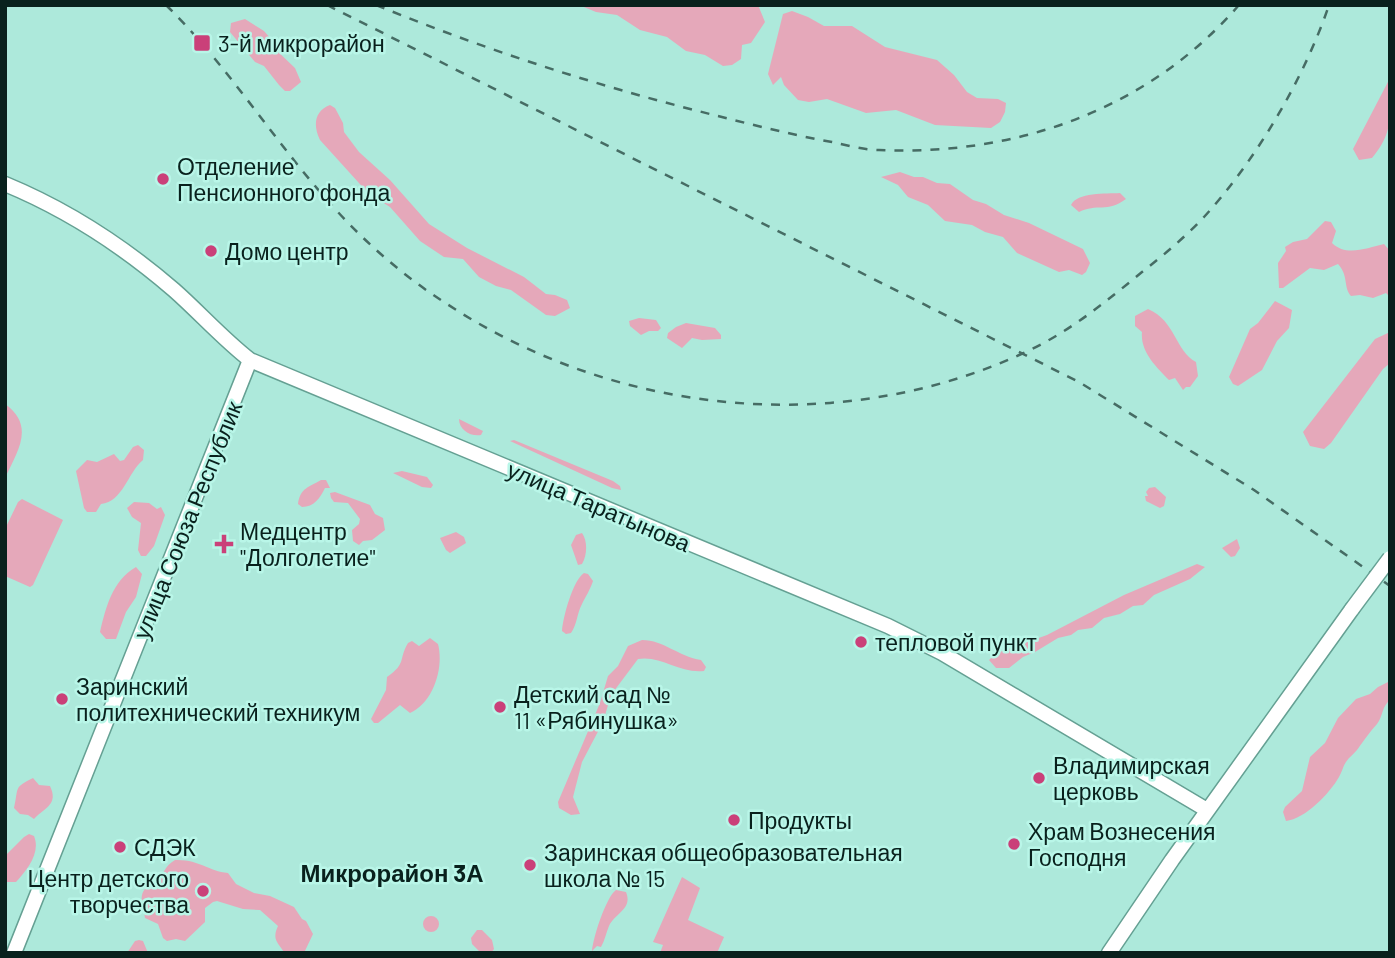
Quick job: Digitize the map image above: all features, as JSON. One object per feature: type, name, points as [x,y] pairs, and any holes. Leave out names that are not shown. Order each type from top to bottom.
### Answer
[{"type":"street","name":"улица Таратынова","points":[[5,184],[66,212],[122,248],[174,290],[250,360],[888,626],[942,653],[1208,810]]},
{"type":"street","name":"улица Союза Республик","points":[[14,953],[250,360]]},
{"type":"street","points":[[1109,953],[1208,810],[1390,558]]},
{"type":"shaded area","points":[[579,5],[758,5],[765,22],[751,43],[742,45],[741,59],[732,65],[723,66],[705,55],[686,51],[667,37],[640,30],[617,15],[596,12]]},
{"type":"shaded area","points":[[792,11],[824,26],[852,26],[885,47],[937,60],[954,75],[967,92],[977,98],[998,99],[1006,103],[1000,122],[991,128],[935,125],[896,110],[866,113],[827,99],[809,102],[798,100],[784,85],[781,77],[773,85],[768,74],[783,14]]},
{"type":"shaded area","points":[[245,19],[264,31],[274,48],[295,68],[301,82],[290,91],[285,91],[264,66],[255,62],[230,32],[231,23]]},
{"type":"shaded area","points":[[1390,78],[1390,120],[1385,139],[1372,158],[1359,160],[1353,149]]},
{"type":"shaded area","points":[[330,105],[335,108],[343,123],[344,132],[359,152],[390,180],[429,224],[467,248],[524,277],[546,294],[567,300],[570,308],[555,316],[546,315],[511,290],[479,277],[463,259],[444,257],[420,241],[390,207],[368,193],[320,140],[316,119],[321,111]]},
{"type":"shaded area","points":[[900,172],[950,184],[973,200],[1083,249],[1090,263],[1086,272],[1082,275],[1069,270],[1059,272],[1017,253],[1003,237],[972,225],[945,221],[928,205],[908,197],[898,185],[881,177]]},
{"type":"shaded area","points":[[1120,193],[1126,199],[1113,206],[1079,212],[1071,205],[1085,196]]},
{"type":"shaded area","points":[[1325,221],[1331,222],[1336,231],[1332,243],[1344,250],[1384,244],[1390,251],[1390,297],[1386,293],[1373,298],[1351,296],[1344,273],[1338,264],[1324,270],[1310,268],[1283,288],[1279,288],[1278,263],[1286,251],[1285,247],[1307,239]]},
{"type":"shaded area","points":[[1275,301],[1292,310],[1289,328],[1277,341],[1262,370],[1238,386],[1233,384],[1229,377],[1250,329]]},
{"type":"shaded area","points":[[1148,309],[1164,321],[1184,351],[1196,362],[1198,376],[1190,387],[1183,390],[1175,378],[1169,380],[1146,352],[1142,332],[1135,326],[1135,316]]},
{"type":"shaded area","points":[[639,318],[656,320],[661,328],[641,335],[630,326],[629,321]]},
{"type":"shaded area","points":[[686,323],[715,328],[721,339],[692,338],[682,348],[667,338],[668,333]]},
{"type":"shaded area","points":[[1390,332],[1390,363],[1331,443],[1324,449],[1310,446],[1303,432],[1375,339]]},
{"type":"shaded area","points":[[5,404],[20,421],[22,430],[18,449],[5,478]]},
{"type":"shaded area","points":[[459,419],[483,431],[481,435],[466,432]]},
{"type":"shaded area","points":[[514,440],[613,481],[621,490],[510,441]]},
{"type":"shaded area","points":[[138,445],[144,450],[143,460],[120,492],[109,502],[101,504],[96,512],[87,512],[76,471],[87,460],[97,462],[114,454],[120,461],[124,460],[133,447]]},
{"type":"shaded area","points":[[402,471],[427,477],[433,485],[431,488],[422,487],[393,473]]},
{"type":"shaded area","points":[[321,480],[326,480],[330,488],[325,488],[313,504],[302,507],[298,504],[303,491]]},
{"type":"shaded area","points":[[1155,487],[1166,497],[1164,506],[1160,508],[1146,501],[1146,492]]},
{"type":"shaded area","points":[[335,492],[370,505],[375,514],[383,518],[385,530],[372,540],[363,541],[359,545],[353,541],[352,530],[359,524],[360,519],[348,503],[334,502],[330,493]]},
{"type":"shaded area","points":[[22,499],[63,520],[30,587],[5,576],[5,529]]},
{"type":"shaded area","points":[[134,502],[149,503],[157,509],[161,507],[165,515],[154,546],[146,556],[141,556],[138,550],[141,523],[132,517],[127,508]]},
{"type":"shaded area","points":[[456,532],[464,537],[466,543],[450,553],[440,538]]},
{"type":"shaded area","points":[[582,533],[586,553],[582,564],[578,565],[571,545],[576,535]]},
{"type":"shaded area","points":[[1237,539],[1240,548],[1235,556],[1231,557],[1222,548]]},
{"type":"shaded area","points":[[1197,564],[1205,567],[1190,579],[1154,595],[1143,605],[1133,606],[1120,614],[1104,618],[1092,628],[1058,638],[1009,668],[996,668],[989,660],[997,653],[1047,635],[1124,595]]},
{"type":"shaded area","points":[[136,567],[142,574],[136,597],[126,612],[116,639],[106,639],[100,632],[111,595],[121,580]]},
{"type":"shaded area","points":[[584,573],[593,581],[573,630],[566,634],[562,631],[566,608],[576,583]]},
{"type":"shaded area","points":[[430,638],[438,644],[440,653],[438,673],[431,692],[418,708],[410,713],[400,705],[378,723],[374,723],[371,719],[386,690],[387,677],[400,665],[408,643],[412,641],[419,646]]},
{"type":"shaded area","points":[[642,640],[701,660],[706,667],[704,671],[695,671],[646,658],[638,659],[611,695],[603,722],[582,762],[573,797],[580,814],[571,815],[559,808],[558,802],[600,703],[608,676],[618,666],[628,646]]},
{"type":"shaded area","points":[[1390,681],[1390,700],[1385,705],[1379,721],[1347,760],[1335,783],[1309,810],[1286,821],[1283,812],[1302,791],[1310,757],[1325,743],[1338,718],[1356,699],[1370,694]]},
{"type":"shaded area","points":[[33,778],[39,785],[50,786],[53,798],[49,806],[34,819],[20,814],[14,808],[18,789]]},
{"type":"shaded area","points":[[29,834],[34,836],[36,842],[32,861],[16,882],[5,882],[5,856]]},
{"type":"shaded area","points":[[175,860],[191,861],[228,873],[236,884],[294,907],[313,934],[304,953],[285,953],[275,937],[278,926],[260,910],[243,909],[217,901],[205,908],[205,922],[185,941],[167,941],[163,938],[158,924],[145,918],[142,896],[145,889],[156,883]]},
{"type":"shaded area","points":[[682,877],[700,888],[688,920],[724,937],[717,953],[660,953],[663,945],[653,942]]},
{"type":"shaded area","points":[[616,890],[626,892],[627,903],[609,926],[601,947],[597,946],[592,951],[604,909]]},
{"type":"shaded area","points":[[431,916],[437,918],[437,930],[431,932],[425,930],[423,924],[425,918]]},
{"type":"shaded area","points":[[477,930],[482,930],[492,940],[494,949],[491,953],[481,953],[472,944],[471,938]]},
{"type":"shaded area","points":[[135,941],[143,941],[148,953],[127,953]]},
{"type":"railway","points":[[166,5],[209,52],[307,177],[341,215],[399,269],[447,304],[514,342],[584,371],[658,392],[734,403],[810,404],[886,396],[960,378],[1032,349],[1076,323],[1103,303],[1189,232],[1242,170],[1292,90],[1329,5]]},
{"type":"railway","points":[[327,5],[1079,382],[1254,490],[1390,586]]},
{"type":"railway","points":[[376,5],[495,50],[616,89],[781,132],[879,150],[930,150],[980,145],[1029,134],[1076,119],[1121,99],[1164,73],[1203,42],[1239,5]]},
{"type":"place","name":"3-й микрорайон","points":[[202,43]]},
{"type":"place","name":"Отделение Пенсионного фонда","points":[[163,179]]},
{"type":"place","name":"Домо центр","points":[[211,251]]},
{"type":"place","name":"Медцентр \"Долголетие\"","points":[[224,544]]},
{"type":"place","name":"тепловой пункт","points":[[861,642]]},
{"type":"place","name":"Заринский политехнический техникум","points":[[62,699]]},
{"type":"place","name":"Детский сад № 11 «Рябинушка»","points":[[500,707]]},
{"type":"place","name":"Владимирская церковь","points":[[1039,778]]},
{"type":"place","name":"Продукты","points":[[734,820]]},
{"type":"place","name":"Храм Вознесения Господня","points":[[1014,844]]},
{"type":"place","name":"СДЭК","points":[[120,847]]},
{"type":"place","name":"Заринская общеобразовательная школа № 15","points":[[530,865]]},
{"type":"place","name":"Центр детского творчества","points":[[203,891]]},
{"type":"district","name":"Микрорайон 3А","points":[[392,872]]}]
